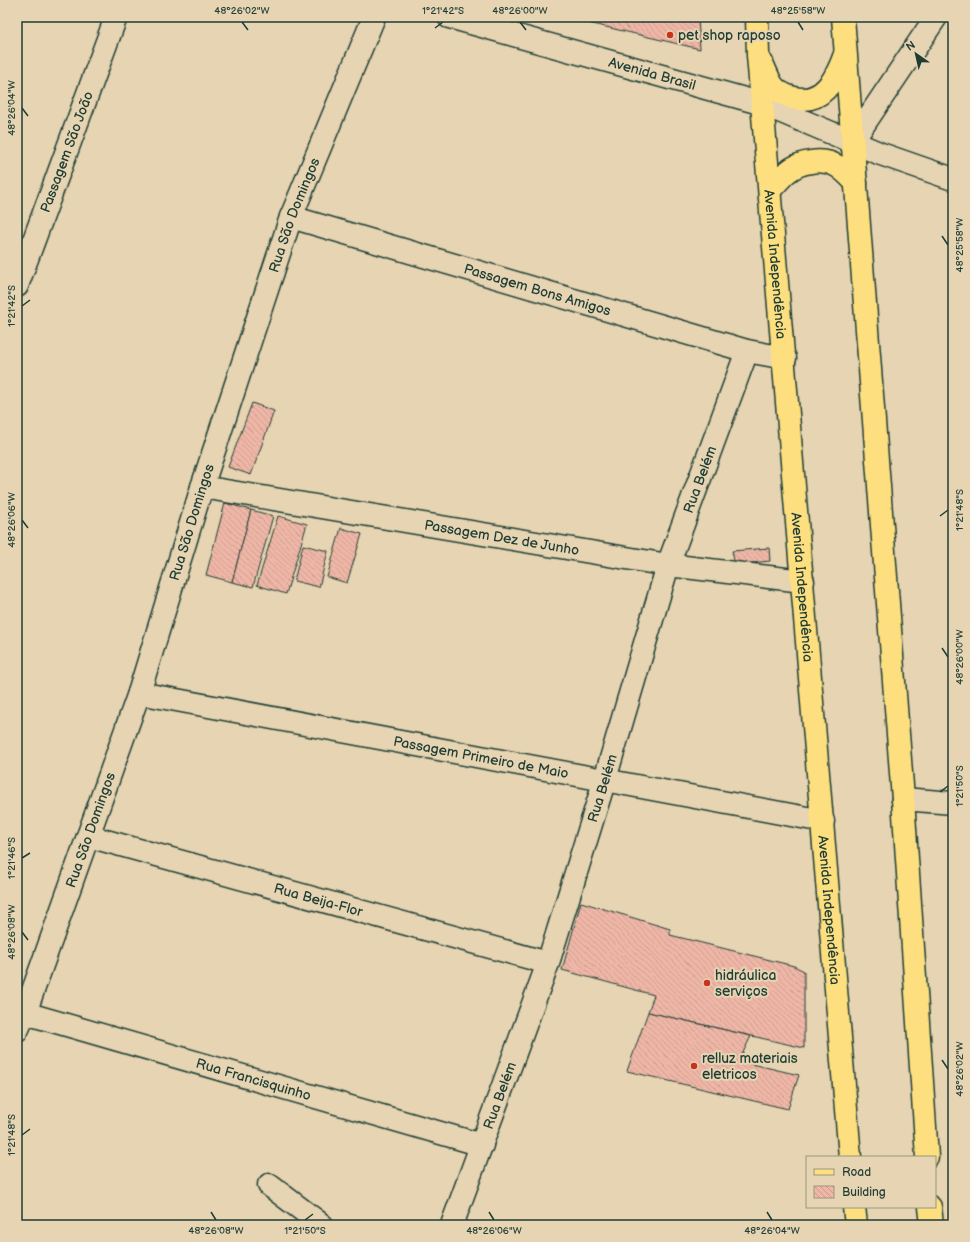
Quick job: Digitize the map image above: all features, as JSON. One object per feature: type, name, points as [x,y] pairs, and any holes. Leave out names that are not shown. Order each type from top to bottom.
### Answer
[{"type":"main road","name":"Avenida Independência","points":[[757,17],[758,55],[785,358],[850,1156]]},
{"type":"main road","points":[[843,17],[903,799],[927,1156]]},
{"type":"main road","points":[[758,55],[772,84],[785,96],[803,100],[818,96],[830,86],[840,70],[845,54]]},
{"type":"main road","points":[[770,188],[787,172],[800,164],[820,160],[831,162],[845,171],[856,184]]},
{"type":"main road","points":[[854,1208],[856,1225]]},
{"type":"main road","points":[[930,1208],[932,1225]]},
{"type":"street","name":"Passagem São João","points":[[17,286],[116,17]]},
{"type":"street","name":"Rua São Domingos","points":[[21,1022],[139,693],[202,487],[291,217],[374,17]]},
{"type":"street","name":"Avenida Brasil","points":[[449,17],[763,104],[852,142],[953,179]]},
{"type":"street","points":[[852,142],[936,17]]},
{"type":"street","name":"Passagem Bons Amigos","points":[[291,217],[747,351],[785,358]]},
{"type":"street","name":"Rua Belém","points":[[452,1225],[548,963],[605,779],[668,565],[747,351]]},
{"type":"street","name":"Passagem Dez de Junho","points":[[202,487],[668,565],[803,581]]},
{"type":"street","name":"Passagem Primeiro de Maio","points":[[139,693],[823,820]]},
{"type":"street","points":[[903,799],[953,803]]},
{"type":"street","name":"Rua Beija-Flor","points":[[88,836],[548,963]]},
{"type":"street","name":"Rua Francisquinho","points":[[21,1022],[482,1145]]},
{"type":"street","points":[[269,1185],[322,1225]]},
{"type":"building","name":"pet shop raposo","points":[[582,17],[698,17],[700,49],[580,21]]},
{"type":"building","points":[[252,403],[274,411],[251,475],[228,467]]},
{"type":"building","points":[[225,503],[251,510],[232,582],[206,575]]},
{"type":"building","points":[[251,510],[273,516],[253,587],[232,582]]},
{"type":"building","points":[[278,516],[307,524],[286,594],[257,585]]},
{"type":"building","points":[[341,528],[362,534],[347,583],[327,577]]},
{"type":"building","points":[[303,545],[328,551],[319,587],[294,581]]},
{"type":"building","points":[[769,548],[770,561],[735,565],[732,551]]},
{"type":"building","name":"hidráulica serviços","points":[[581,902],[670,929],[670,935],[794,966],[804,971],[804,1048],[648,1012],[654,995],[562,970]]},
{"type":"building","name":"relluz materiais eletricos","points":[[648,1012],[751,1036],[739,1061],[799,1075],[788,1109],[627,1071]]},
{"type":"place","name":"pet shop raposo","points":[[670,35]]},
{"type":"place","name":"hidráulica serviços","points":[[707,983]]},
{"type":"place","name":"relluz materiais eletricos","points":[[694,1066]]}]
